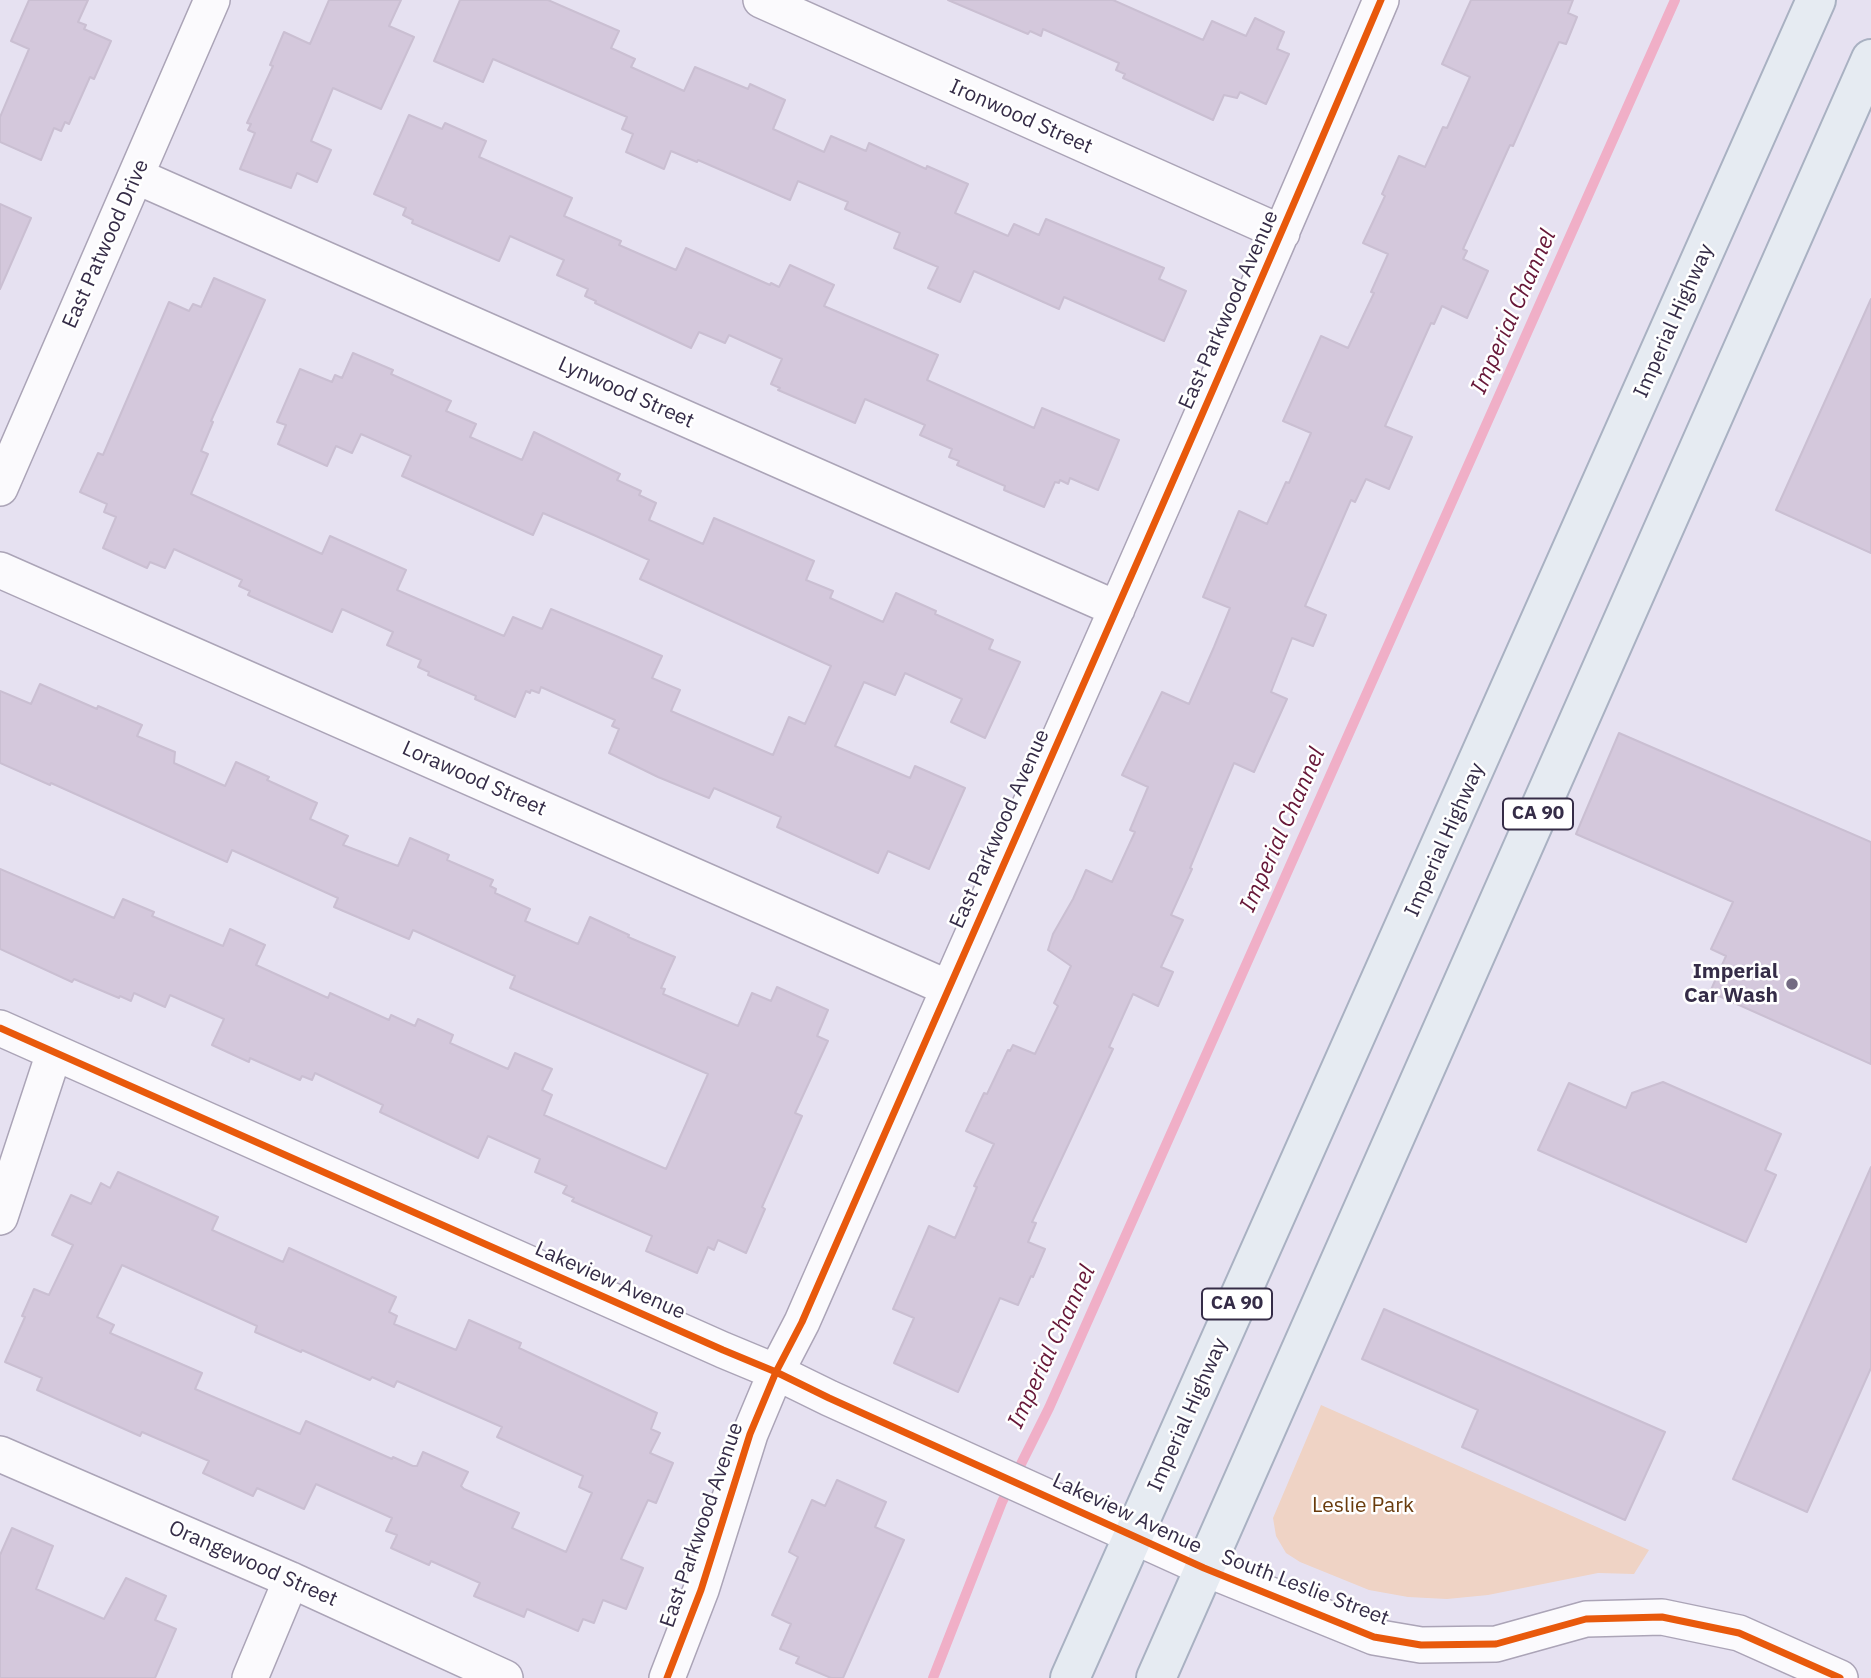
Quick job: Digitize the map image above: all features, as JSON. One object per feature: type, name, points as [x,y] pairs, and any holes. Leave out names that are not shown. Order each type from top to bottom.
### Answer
[{"type":"main road","name":"Imperial Highway","points":[[1070,1678],[1816,0]]},
{"type":"main road","name":"CA 90","points":[[1156,1678],[1871,59]]},
{"type":"street","name":"East Patwood Drive","points":[[0,488],[212,0]]},
{"type":"street","name":"Ironwood Street","points":[[761,0],[1282,233]]},
{"type":"street","name":"East Parkwood Avenue","points":[[667,1678],[701,1590],[750,1434],[776,1372],[802,1322],[1117,609],[1381,0]]},
{"type":"street","name":"Lynwood Street","points":[[135,176],[1117,609]]},
{"type":"street","name":"Lorawood Street","points":[[0,570],[948,988]]},
{"type":"street","name":"Lakeview Avenue","points":[[0,1028],[776,1372],[1204,1568]]},
{"type":"street","points":[[0,1217],[54,1053]]},
{"type":"street","name":"Orangewood Street","points":[[0,1454],[291,1580],[505,1678]]},
{"type":"street","name":"South Leslie Street","points":[[1204,1568],[1374,1637],[1421,1645],[1496,1644],[1586,1619],[1662,1617],[1739,1633],[1840,1678]]},
{"type":"street","points":[[250,1678],[291,1580]]},
{"type":"green space","name":"Leslie Park","points":[[1321,1405],[1649,1550],[1634,1574],[1598,1573],[1488,1595],[1447,1599],[1408,1597],[1369,1590],[1300,1562],[1286,1553],[1276,1536],[1273,1518]]},
{"type":"building","points":[[29,0],[88,0],[78,22],[86,25],[84,29],[111,41],[94,79],[90,77],[69,124],[65,122],[61,131],[54,128],[41,160],[0,142],[0,117],[29,49],[11,41]]},
{"type":"building","points":[[329,0],[401,0],[389,26],[414,37],[381,109],[333,88],[311,141],[331,150],[317,182],[297,173],[291,188],[240,169],[255,133],[248,130],[251,124],[247,123],[273,66],[270,65],[284,32],[310,44]]},
{"type":"building","points":[[460,0],[548,0],[619,31],[611,48],[635,59],[631,67],[684,91],[695,67],[748,89],[750,84],[785,100],[773,129],[824,152],[831,136],[866,151],[869,143],[926,169],[927,166],[968,184],[955,213],[1008,236],[1014,224],[1039,235],[1046,219],[1164,268],[1159,279],[1186,291],[1164,341],[1064,297],[1059,309],[974,271],[960,302],[928,288],[938,267],[894,248],[900,233],[845,209],[848,202],[798,181],[790,200],[671,151],[664,169],[626,152],[633,134],[622,129],[627,117],[493,59],[483,82],[434,61]]},
{"type":"building","points":[[948,0],[1113,0],[1203,40],[1212,21],[1246,36],[1255,18],[1284,32],[1277,49],[1289,54],[1266,104],[1240,92],[1237,98],[1224,95],[1213,120],[1123,78],[1125,74],[1116,70],[1119,63],[1043,29],[1041,36],[1030,31],[1028,34]]},
{"type":"building","points":[[1471,0],[1573,0],[1568,13],[1577,17],[1566,44],[1559,42],[1463,249],[1467,251],[1463,259],[1488,271],[1467,318],[1442,306],[1434,324],[1431,323],[1385,426],[1412,437],[1389,489],[1366,479],[1355,502],[1351,500],[1305,606],[1326,615],[1313,646],[1292,638],[1271,692],[1287,699],[1254,772],[1234,763],[1171,915],[1183,920],[1161,967],[1173,972],[1158,1006],[1133,994],[1109,1047],[1113,1049],[1032,1222],[1036,1223],[1028,1242],[1045,1249],[1033,1277],[1031,1276],[1018,1305],[1000,1298],[958,1392],[894,1363],[914,1318],[893,1309],[929,1226],[955,1238],[977,1187],[974,1186],[994,1144],[966,1131],[984,1093],[987,1094],[1013,1045],[1035,1054],[1058,1006],[1054,1003],[1071,966],[1048,950],[1053,934],[1086,870],[1112,882],[1135,832],[1130,830],[1148,787],[1122,775],[1162,692],[1189,704],[1230,608],[1203,597],[1239,511],[1267,524],[1311,433],[1283,421],[1321,336],[1348,348],[1374,293],[1371,292],[1388,254],[1363,243],[1385,196],[1382,194],[1399,156],[1425,167],[1443,127],[1447,128],[1470,77],[1442,64]]},
{"type":"building","points":[[409,115],[442,129],[445,123],[486,141],[479,157],[572,198],[564,216],[621,241],[619,245],[676,270],[686,248],[779,287],[790,265],[834,285],[824,306],[938,355],[927,380],[1034,428],[1042,408],[1119,440],[1098,490],[1070,478],[1068,484],[1060,480],[1059,483],[1055,482],[1044,507],[957,465],[959,461],[949,457],[952,449],[920,435],[925,425],[865,399],[855,423],[778,390],[780,388],[771,384],[782,359],[729,335],[725,343],[699,332],[691,348],[595,303],[596,301],[585,296],[588,289],[557,275],[564,260],[510,236],[499,261],[412,223],[413,220],[403,215],[406,208],[374,194]]},
{"type":"building","points":[[0,204],[31,218],[0,289]]},
{"type":"building","points":[[214,278],[265,300],[211,421],[213,422],[201,451],[208,454],[191,494],[322,554],[330,536],[406,570],[397,590],[504,636],[513,617],[542,629],[551,609],[662,656],[652,678],[680,690],[671,711],[773,755],[789,717],[805,724],[831,666],[640,579],[649,560],[543,513],[533,535],[402,476],[411,456],[361,434],[352,453],[336,446],[327,466],[278,444],[286,425],[277,422],[300,369],[332,382],[335,375],[342,378],[353,353],[393,370],[391,374],[451,401],[446,411],[476,424],[470,437],[522,460],[534,432],[620,474],[617,480],[641,491],[639,495],[656,503],[649,520],[703,544],[714,518],[814,561],[806,580],[833,591],[830,598],[883,622],[896,593],[993,640],[989,649],[1020,662],[985,738],[951,722],[962,699],[905,673],[895,695],[864,682],[835,746],[910,778],[915,766],[965,788],[929,869],[888,851],[878,873],[777,827],[781,817],[714,788],[709,798],[658,777],[609,753],[619,729],[612,726],[615,720],[541,687],[539,693],[526,691],[515,717],[428,675],[429,672],[418,667],[421,660],[387,645],[393,632],[342,609],[332,632],[248,595],[250,591],[239,586],[242,580],[174,549],[165,568],[150,562],[147,568],[103,548],[116,517],[104,512],[107,504],[80,492],[98,453],[103,455],[169,302],[189,311],[193,304],[201,307]]},
{"type":"building","points":[[1871,299],[1871,553],[1776,510]]},
{"type":"building","points":[[40,684],[142,725],[137,736],[175,752],[174,763],[225,786],[236,762],[269,777],[267,780],[317,803],[310,819],[348,836],[343,845],[398,866],[410,838],[449,855],[447,860],[493,880],[490,886],[496,889],[495,893],[530,909],[525,921],[578,944],[590,917],[675,957],[661,988],[665,989],[663,994],[738,1026],[752,993],[771,1001],[777,987],[828,1010],[817,1036],[828,1041],[795,1113],[802,1116],[762,1207],[765,1209],[746,1253],[718,1240],[714,1250],[708,1247],[697,1273],[646,1251],[652,1236],[572,1201],[574,1198],[563,1193],[567,1186],[535,1172],[540,1159],[488,1136],[478,1158],[380,1112],[383,1105],[315,1073],[312,1080],[302,1076],[300,1080],[250,1058],[249,1062],[212,1045],[224,1019],[170,995],[165,1007],[134,993],[131,1001],[120,996],[119,998],[74,979],[72,982],[0,949],[0,869],[114,918],[123,899],[154,912],[152,916],[223,946],[230,929],[265,945],[256,965],[328,998],[330,993],[389,1020],[391,1015],[415,1026],[418,1019],[453,1035],[450,1043],[508,1069],[515,1053],[552,1069],[542,1090],[552,1095],[544,1115],[666,1169],[708,1074],[510,988],[515,976],[413,930],[409,939],[334,907],[338,898],[232,850],[227,862],[0,763],[0,691],[31,704]]},
{"type":"building","points":[[1619,733],[1871,842],[1871,1064],[1710,992],[1726,956],[1711,949],[1733,902],[1576,834]]},
{"type":"building","points":[[1663,1082],[1781,1134],[1765,1170],[1776,1175],[1746,1242],[1538,1150],[1569,1083],[1626,1108],[1632,1093]]},
{"type":"building","points":[[1871,1167],[1871,1368],[1807,1512],[1733,1479]]},
{"type":"building","points":[[118,1172],[218,1217],[212,1230],[283,1262],[289,1248],[396,1297],[389,1312],[397,1316],[394,1324],[456,1350],[469,1320],[521,1343],[519,1348],[657,1413],[651,1429],[660,1433],[650,1453],[673,1463],[656,1503],[648,1500],[621,1559],[643,1568],[626,1609],[603,1600],[594,1623],[583,1619],[578,1631],[527,1609],[524,1617],[474,1596],[480,1583],[431,1561],[429,1565],[391,1548],[397,1535],[386,1531],[392,1518],[316,1484],[304,1509],[257,1488],[253,1496],[203,1473],[209,1461],[142,1432],[140,1436],[37,1390],[42,1378],[5,1362],[34,1289],[49,1295],[73,1245],[52,1235],[71,1195],[91,1204],[101,1183],[110,1188]],"holes":[[[122,1265],[257,1326],[255,1332],[301,1352],[302,1350],[370,1380],[372,1377],[394,1387],[397,1381],[502,1427],[497,1437],[583,1476],[579,1487],[592,1493],[566,1552],[512,1528],[519,1513],[464,1489],[461,1486],[468,1472],[423,1452],[417,1466],[413,1466],[306,1421],[300,1434],[195,1389],[202,1373],[110,1333],[114,1325],[97,1317]]]},
{"type":"building","points":[[1384,1309],[1665,1432],[1625,1520],[1462,1447],[1478,1410],[1362,1359]]},
{"type":"building","points":[[837,1480],[886,1502],[875,1527],[904,1540],[843,1678],[831,1678],[796,1663],[799,1657],[780,1649],[791,1624],[772,1615],[798,1557],[789,1552],[812,1500],[825,1506]]},
{"type":"building","points":[[12,1528],[53,1546],[36,1589],[104,1619],[126,1578],[166,1596],[155,1620],[176,1629],[155,1678],[0,1678],[0,1555]]},
{"type":"waterway","name":"Imperial Channel","points":[[933,1678],[1002,1502],[1049,1408],[1675,0]]},
{"type":"cycle path","points":[[667,1678],[701,1590],[750,1434],[776,1372],[802,1322],[1381,0]]},
{"type":"cycle path","points":[[0,1028],[776,1372],[1204,1568],[1374,1637],[1421,1645],[1496,1644],[1586,1619],[1662,1617],[1739,1633],[1840,1678]]},
{"type":"place","name":"Imperial Car Wash","points":[[1792,984]]}]
